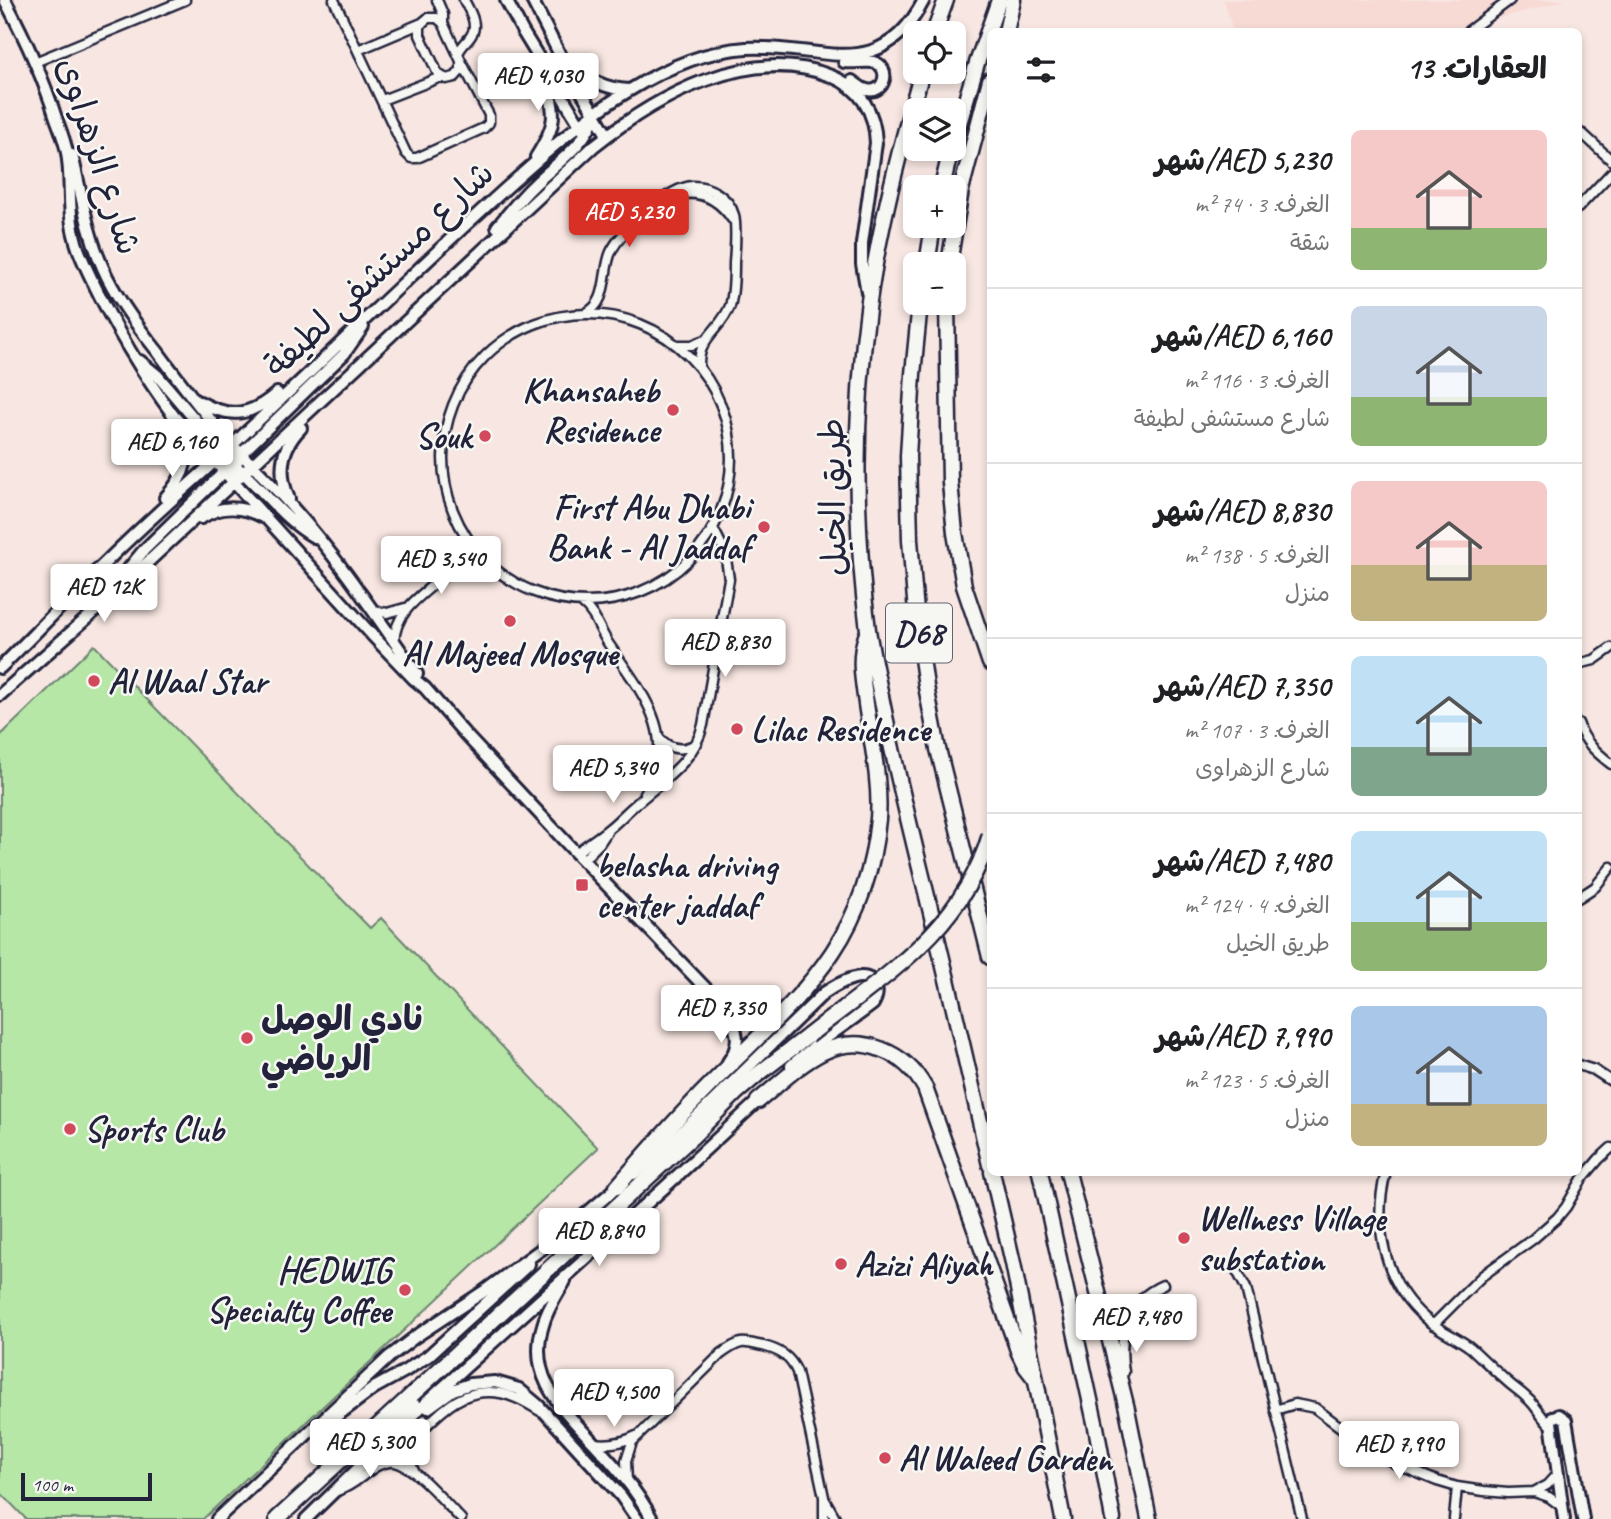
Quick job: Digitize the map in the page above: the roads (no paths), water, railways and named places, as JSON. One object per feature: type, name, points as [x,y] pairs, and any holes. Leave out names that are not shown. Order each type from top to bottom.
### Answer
[{"type":"highway","points":[[938,21],[946,0]]},
{"type":"highway","points":[[989,28],[999,0]]},
{"type":"highway","points":[[1007,28],[1013,0]]},
{"type":"highway","points":[[966,99],[987,34]]},
{"type":"highway","name":"طريق الخيل","points":[[919,84],[899,152],[881,231],[869,302],[861,372],[858,458],[860,545],[868,631],[893,759],[987,1152]]},
{"type":"highway","points":[[951,252],[961,190],[987,91]]},
{"type":"highway","name":"D68","points":[[919,315],[908,456],[910,540],[917,624],[938,749],[987,945]]},
{"type":"highway","points":[[947,315],[950,483],[954,533],[964,586],[987,655]]},
{"type":"highway","points":[[617,1187],[708,1087],[794,1002],[827,963],[845,934],[860,901],[871,865],[878,809],[861,665],[868,631]]},
{"type":"highway","points":[[277,1519],[693,1136],[736,1093],[911,955],[930,937],[952,912],[970,884],[987,843]]},
{"type":"highway","points":[[758,1101],[800,1066],[824,1051],[835,1048],[853,1044],[878,1047],[909,1066],[925,1088],[1019,1353],[1036,1380]]},
{"type":"highway","points":[[993,1176],[1013,1263],[1063,1519]]},
{"type":"highway","points":[[1041,1176],[1096,1427],[1113,1519]]},
{"type":"highway","points":[[1069,1176],[1127,1409],[1149,1519]]},
{"type":"main road","name":"شارع الزهراوى","points":[[5,0],[38,61],[54,110],[65,146],[75,239],[96,289],[153,388],[173,415],[215,461]]},
{"type":"main road","name":"شارع الزهراوى","points":[[11,0],[63,120],[88,229],[103,269],[128,311],[191,395],[233,459]]},
{"type":"main road","points":[[506,0],[540,61],[594,146]]},
{"type":"main road","points":[[532,0],[560,55],[607,135]]},
{"type":"main road","name":"شارع مستشفى لطيفة","points":[[233,459],[301,381],[462,227],[531,166],[583,130],[595,114],[629,90],[676,66],[723,51],[768,48],[848,56],[865,54],[892,41],[903,31],[923,0]]},
{"type":"main road","name":"شارع الزهراوى","points":[[0,1],[42,96],[67,169]]},
{"type":"main road","points":[[812,53],[828,60],[876,63],[883,68],[884,80],[880,87],[868,90],[842,76],[813,70]]},
{"type":"main road","points":[[560,55],[582,74],[599,84],[629,90]]},
{"type":"main road","points":[[531,166],[547,139],[554,115],[553,102],[540,61]]},
{"type":"main road","name":"شارع مستشفى لطيفة","points":[[252,464],[607,135],[666,97],[727,74],[761,67],[813,70],[845,83],[865,102],[876,128],[862,243],[862,264],[869,302]]},
{"type":"main road","points":[[481,251],[531,187],[578,145],[583,130]]},
{"type":"main road","points":[[103,604],[144,550],[233,459],[344,354],[359,335],[367,318]]},
{"type":"main road","points":[[130,352],[157,375],[280,511],[305,532],[320,540]]},
{"type":"main road","points":[[191,395],[224,412],[243,412],[259,407],[284,387],[301,381]]},
{"type":"main road","points":[[293,507],[284,485],[283,454],[294,435],[313,415],[321,401]]},
{"type":"main road","points":[[150,520],[184,469],[185,444],[173,415]]},
{"type":"main road","points":[[233,459],[233,481],[372,635],[425,688]]},
{"type":"main road","points":[[0,668],[150,520],[215,461],[233,459],[252,464],[320,540],[374,610],[425,688],[579,856],[717,1000],[738,1017],[756,1022],[770,1018],[794,1002]]},
{"type":"main road","points":[[0,695],[103,604],[233,481]]},
{"type":"main road","points":[[184,528],[213,511],[230,508],[252,512],[273,524]]},
{"type":"main road","points":[[217,1519],[402,1346],[483,1292],[562,1234],[663,1150],[824,993],[858,978],[866,978],[874,983],[877,992],[873,1004],[794,1063],[758,1101],[418,1410],[306,1519]]},
{"type":"main road","points":[[708,1087],[730,1060],[737,1043],[735,1025],[717,1000]]},
{"type":"main road","points":[[305,1436],[338,1416],[374,1388],[428,1356],[526,1268],[538,1250]]},
{"type":"main road","points":[[570,1273],[545,1317],[541,1333],[540,1358],[545,1378],[555,1399],[569,1418],[627,1482],[652,1518]]},
{"type":"main road","points":[[307,1491],[521,1317]]},
{"type":"main road","points":[[418,1410],[434,1405],[470,1384],[487,1381],[519,1389],[532,1399],[621,1496],[637,1519]]},
{"type":"main road","points":[[1563,1519],[1551,1426],[1551,1419],[1556,1416],[1562,1416],[1566,1420],[1583,1519]]},
{"type":"main road","points":[[621,1496],[628,1519]]},
{"type":"street","points":[[38,61],[185,0]]},
{"type":"street","points":[[334,0],[408,156],[417,158],[484,128],[489,122],[489,115],[443,23],[437,18],[428,18],[358,50]]},
{"type":"street","points":[[437,0],[443,14],[443,23]]},
{"type":"street","points":[[422,23],[420,35],[438,74],[446,79],[455,77],[461,70],[459,57],[462,44],[473,30],[473,20],[464,0]]},
{"type":"street","points":[[1472,28],[1510,0]]},
{"type":"street","points":[[450,37],[470,37]]},
{"type":"street","points":[[382,100],[441,77]]},
{"type":"street","points":[[1582,134],[1611,160]]},
{"type":"street","points":[[1582,204],[1611,173]]},
{"type":"street","points":[[583,314],[593,309],[602,294],[606,267],[615,244],[632,225],[678,189],[697,186],[707,188],[723,198],[734,214],[735,251],[732,297],[724,316],[705,340],[699,366]]},
{"type":"street","points":[[602,294],[608,309],[615,316]]},
{"type":"street","points":[[569,314],[615,316],[653,329],[677,345],[699,366],[719,398],[727,421],[731,467],[727,492],[706,540],[688,561],[656,585],[618,599],[582,603],[554,599],[532,592],[502,575],[484,561],[465,537],[448,499],[442,458],[445,430],[466,379],[483,358],[505,340],[542,321],[569,314]]},
{"type":"street","points":[[677,345],[692,345],[705,340]]},
{"type":"street","points":[[579,856],[674,772],[689,757],[698,742],[704,725],[729,579],[725,552],[713,528]]},
{"type":"street","points":[[394,642],[396,627],[408,607],[456,563],[465,537]]},
{"type":"street","points":[[456,563],[470,559],[484,561]]},
{"type":"street","points":[[582,603],[591,610],[606,639],[638,685],[652,714],[659,738],[657,767],[650,785],[639,801]]},
{"type":"street","points":[[374,610],[394,612],[408,607]]},
{"type":"street","points":[[1582,663],[1594,660],[1611,648]]},
{"type":"street","points":[[1582,732],[1587,743],[1611,764]]},
{"type":"street","points":[[659,738],[675,749],[690,747],[698,742]]},
{"type":"street","points":[[1582,895],[1595,887],[1611,867]]},
{"type":"street","points":[[1582,1066],[1611,1081]]},
{"type":"street","points":[[1433,1325],[1487,1271],[1533,1239],[1557,1218],[1587,1172],[1611,1149]]},
{"type":"street","points":[[1384,1176],[1381,1231],[1386,1258],[1403,1294],[1433,1325],[1470,1348],[1528,1398],[1551,1426]]},
{"type":"street","points":[[1237,1271],[1246,1288],[1302,1519]]},
{"type":"street","points":[[1127,1409],[1129,1405],[1121,1352],[1123,1334],[1128,1318],[1137,1304],[1163,1285]]},
{"type":"street","points":[[627,1482],[628,1451],[638,1434],[728,1349],[743,1343],[774,1349],[788,1357],[797,1372],[824,1497],[824,1519]]},
{"type":"street","points":[[415,1473],[409,1456],[412,1443],[448,1407],[463,1397],[481,1392],[499,1392],[546,1415]]},
{"type":"street","points":[[1275,1410],[1295,1404],[1315,1408],[1384,1458],[1457,1487],[1496,1492],[1534,1492],[1549,1497],[1561,1506]]},
{"type":"street","points":[[593,1442],[621,1442],[638,1434]]},
{"type":"street","points":[[335,1491],[355,1483],[387,1462],[398,1463],[415,1473],[461,1519]]},
{"type":"street","points":[[1534,1492],[1547,1485],[1557,1474]]},
{"type":"street","points":[[1454,1519],[1457,1487]]},
{"type":"street","points":[[824,1497],[836,1519]]},
{"type":"place","name":"Khansaheb Residence","points":[[673,410]]},
{"type":"place","name":"Souk","points":[[485,436]]},
{"type":"place","name":"First Abu Dhabi Bank - Al Jaddaf","points":[[764,527]]},
{"type":"place","name":"Al Majeed Mosque","points":[[510,621]]},
{"type":"place","name":"Al Waal Star","points":[[94,681]]},
{"type":"place","name":"Lilac Residence","points":[[737,729]]},
{"type":"place","name":"belasha driving center jaddaf","points":[[582,885]]},
{"type":"place","name":"نادي الوصل الرياضي","points":[[247,1038]]},
{"type":"place","name":"Sports Club","points":[[70,1129]]},
{"type":"place","name":"Wellness Village substation","points":[[1184,1238]]},
{"type":"place","name":"Azizi Aliyah","points":[[841,1264]]},
{"type":"place","name":"HEDWIG Specialty Coffee","points":[[405,1290]]},
{"type":"place","name":"Al Waleed Garden","points":[[885,1458]]}]
